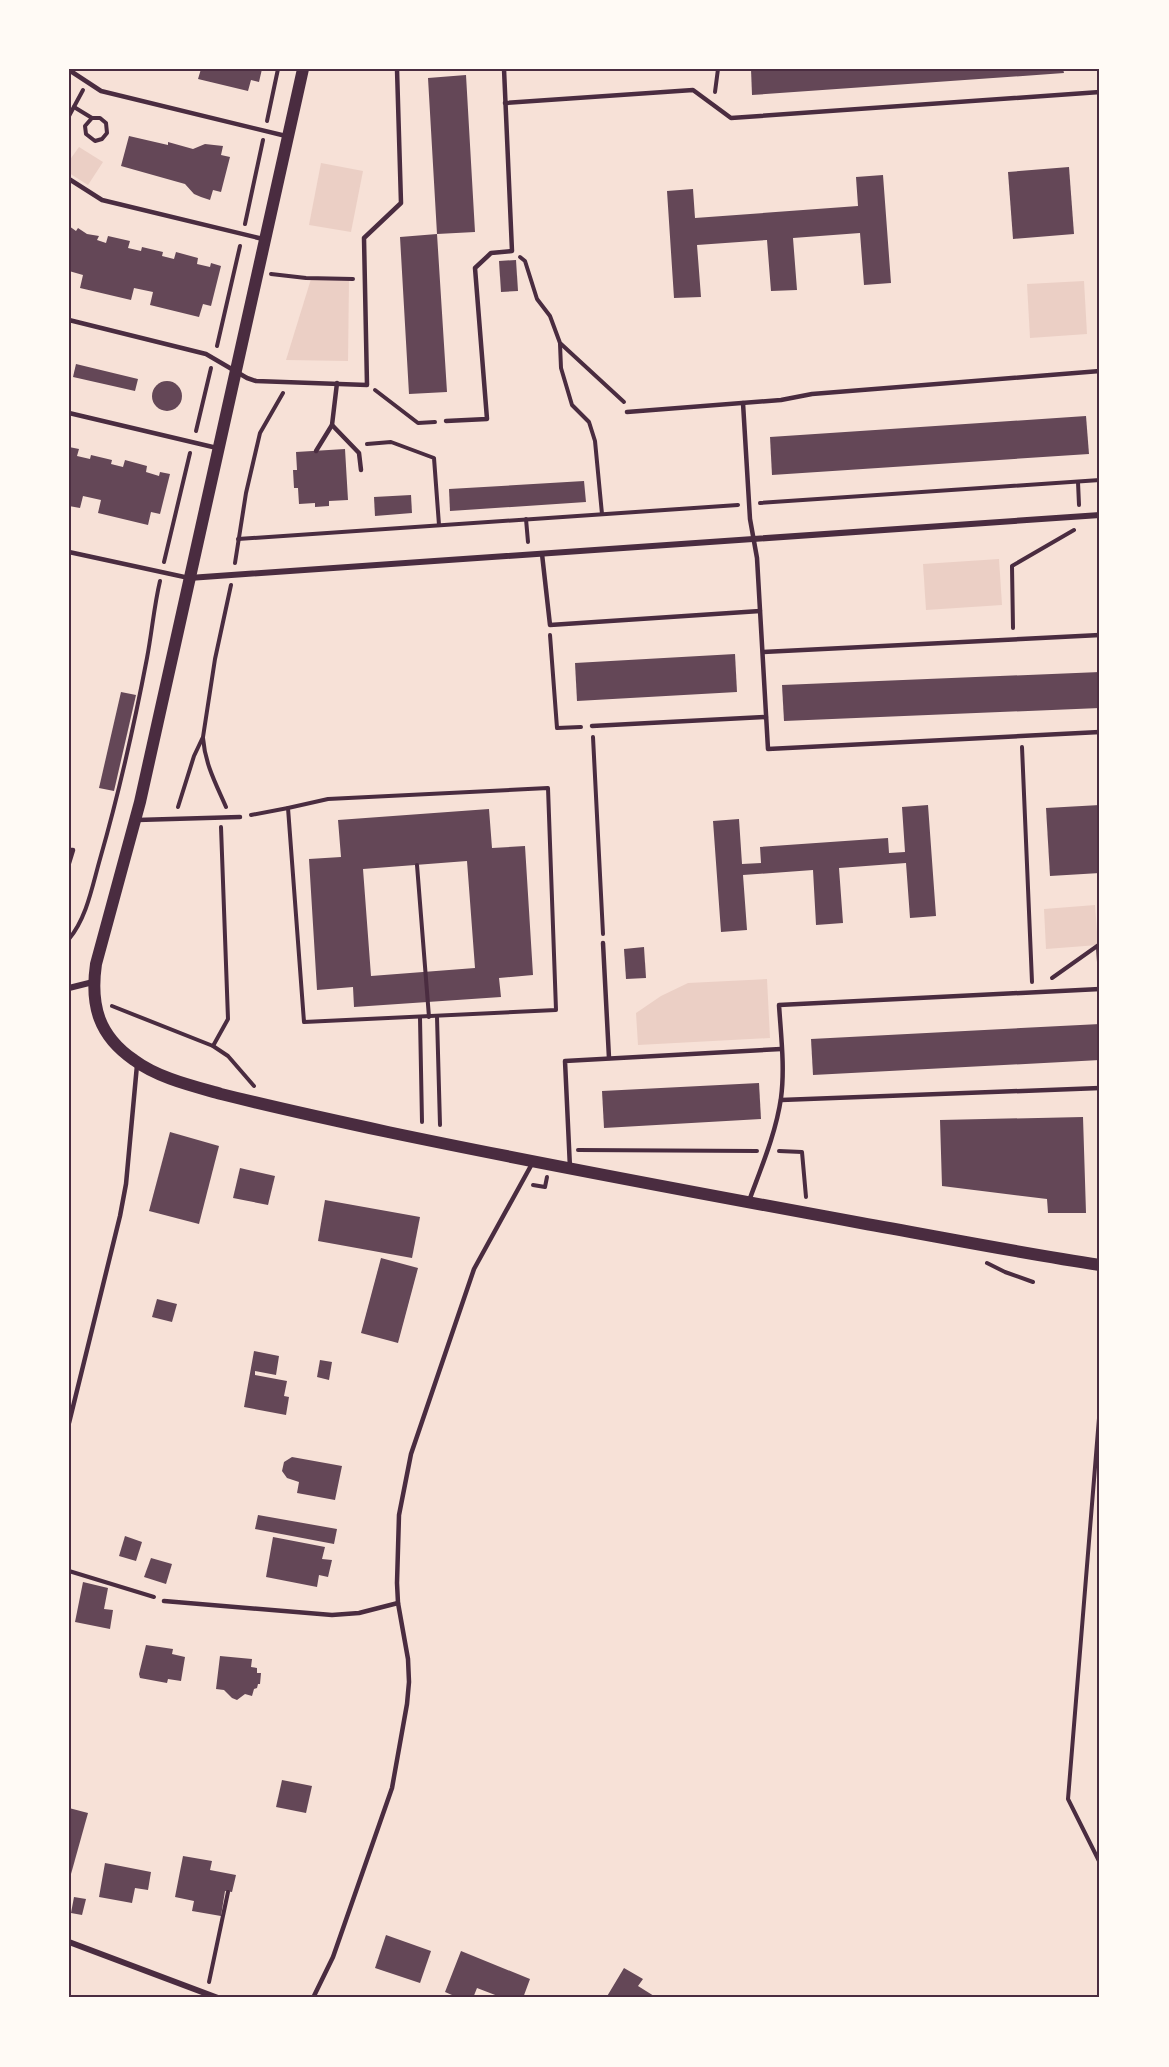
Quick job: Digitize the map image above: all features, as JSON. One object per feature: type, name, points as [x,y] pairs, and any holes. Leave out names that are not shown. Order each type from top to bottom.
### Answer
[{"type":"main road","points":[[303,69],[135,820],[93,982],[94,1000],[104,1030],[117,1047],[137,1062],[161,1074],[201,1088],[251,1101],[533,1162],[748,1203],[1100,1265]]},
{"type":"street","points":[[189,578],[1100,515]]},
{"type":"street","points":[[69,988],[93,982]]},
{"type":"street","points":[[69,1942],[218,1998]]},
{"type":"lane","points":[[69,320],[214,357],[256,381],[367,385],[364,238],[401,203],[397,69]]},
{"type":"lane","points":[[446,421],[487,419],[475,268],[491,253],[512,251],[504,69]]},
{"type":"lane","points":[[69,70],[101,91],[288,136]]},
{"type":"lane","points":[[505,103],[693,90],[730,118],[1100,92]]},
{"type":"lane","points":[[69,179],[102,200],[266,240]]},
{"type":"lane","points":[[627,412],[781,400],[812,394],[1100,372]]},
{"type":"lane","points":[[316,451],[333,425],[336,383]]},
{"type":"lane","points":[[743,403],[749,504],[763,652],[768,749],[1100,732]]},
{"type":"lane","points":[[69,413],[217,448]]},
{"type":"lane","points":[[333,425],[359,453],[361,470]]},
{"type":"lane","points":[[69,552],[162,574],[189,578]]},
{"type":"lane","points":[[542,554],[550,625],[760,611]]},
{"type":"lane","points":[[763,652],[1100,634]]},
{"type":"lane","points":[[592,726],[766,717]]},
{"type":"lane","points":[[135,820],[240,817]]},
{"type":"lane","points":[[69,850],[74,850],[69,862]]},
{"type":"lane","points":[[603,943],[609,1058]]},
{"type":"lane","points":[[748,1203],[768,1151],[781,1100],[783,1078],[779,1005],[1100,989]]},
{"type":"lane","points":[[570,1169],[565,1061],[782,1049]]},
{"type":"lane","points":[[69,1423],[120,1216],[126,1184],[137,1062]]},
{"type":"lane","points":[[781,1100],[1100,1088]]},
{"type":"lane","points":[[313,1998],[333,1957],[392,1788],[409,1682],[408,1656],[398,1603],[399,1515],[411,1454],[474,1269],[533,1162]]},
{"type":"lane","points":[[164,1601],[332,1615],[359,1614],[398,1603]]},
{"type":"path","points":[[69,939],[76,931],[85,912],[117,799],[146,664],[155,602],[243,234],[278,69]]},
{"type":"path","points":[[716,107],[714,93],[718,69]]},
{"type":"path","points":[[88,83],[71,111],[92,118],[100,118],[107,125],[107,133],[99,140],[91,139],[86,134],[85,126],[92,118]]},
{"type":"path","points":[[512,251],[525,261],[537,299],[550,316],[560,343],[561,368],[572,405],[589,422],[595,441],[602,514]]},
{"type":"path","points":[[235,267],[306,278],[365,279]]},
{"type":"path","points":[[560,343],[620,399],[638,411]]},
{"type":"path","points":[[288,808],[304,1022],[556,1010],[548,788],[328,799],[240,817],[228,810],[210,773],[204,754],[203,737],[246,493],[260,433],[290,382]]},
{"type":"path","points":[[367,385],[418,423],[446,421]]},
{"type":"path","points":[[352,446],[391,442],[434,458],[439,525]]},
{"type":"path","points":[[238,539],[1100,480]]},
{"type":"path","points":[[1013,639],[1012,566],[1080,527],[1078,482]]},
{"type":"path","points":[[550,625],[557,728],[592,726],[603,943]]},
{"type":"path","points":[[1021,736],[1032,993]]},
{"type":"path","points":[[174,820],[194,756],[203,737]]},
{"type":"path","points":[[213,1046],[228,1019],[220,818]]},
{"type":"path","points":[[417,865],[429,1017]]},
{"type":"path","points":[[1032,993],[1099,945]]},
{"type":"path","points":[[1099,945],[1100,981]]},
{"type":"path","points":[[94,1000],[213,1046],[228,1056],[255,1087]]},
{"type":"path","points":[[437,1017],[440,1125]]},
{"type":"path","points":[[420,1018],[422,1122]]},
{"type":"path","points":[[411,1119],[452,1128]]},
{"type":"path","points":[[569,1150],[802,1152],[806,1197]]},
{"type":"path","points":[[986,1262],[1033,1282]]},
{"type":"path","points":[[1100,1406],[1068,1799],[1100,1863]]},
{"type":"path","points":[[69,1571],[164,1601]]},
{"type":"path","points":[[206,1994],[228,1892]]},
{"type":"shaded area","points":[[79,147],[103,162],[88,185],[69,173],[69,161]]},
{"type":"shaded area","points":[[321,163],[363,171],[351,232],[309,225]]},
{"type":"shaded area","points":[[311,279],[349,280],[348,361],[286,360]]},
{"type":"shaded area","points":[[1084,281],[1087,334],[1030,338],[1027,284]]},
{"type":"shaded area","points":[[999,559],[1002,605],[926,610],[923,564]]},
{"type":"shaded area","points":[[1095,905],[1098,945],[1046,949],[1044,909]]},
{"type":"shaded area","points":[[767,979],[770,1038],[638,1045],[636,1013],[661,996],[688,983]]},
{"type":"building","points":[[201,69],[262,69],[259,82],[251,80],[248,91],[198,79]]},
{"type":"building","points":[[751,69],[1063,69],[1064,73],[752,95]]},
{"type":"building","points":[[466,75],[475,232],[437,234],[428,78]]},
{"type":"building","points":[[129,136],[168,145],[168,142],[193,149],[205,144],[223,146],[221,155],[230,157],[221,192],[213,190],[210,200],[194,194],[185,184],[121,166]]},
{"type":"building","points":[[1069,167],[1074,234],[1013,239],[1008,172]]},
{"type":"building","points":[[883,175],[891,283],[864,285],[860,233],[793,238],[797,290],[771,291],[767,240],[697,245],[701,297],[674,298],[667,191],[693,189],[695,218],[858,206],[856,177]]},
{"type":"building","points":[[69,226],[76,231],[78,228],[87,234],[99,236],[97,240],[106,243],[108,236],[130,241],[128,248],[141,251],[142,247],[163,252],[162,256],[174,259],[176,252],[198,258],[197,264],[210,267],[211,263],[221,266],[211,306],[203,304],[199,317],[150,305],[153,292],[134,288],[131,300],[80,288],[83,275],[69,271]]},
{"type":"building","points":[[437,234],[447,392],[409,394],[400,237]]},
{"type":"building","points":[[516,260],[518,291],[501,292],[499,261]]},
{"type":"building","points":[[76,364],[138,379],[135,391],[73,377]]},
{"type":"building","points":[[167,381],[178,385],[182,396],[178,407],[167,411],[156,407],[152,396],[156,385]]},
{"type":"building","points":[[1086,416],[1089,454],[772,475],[770,437]]},
{"type":"building","points":[[69,447],[79,449],[77,456],[90,459],[91,455],[112,460],[111,464],[123,467],[125,460],[147,466],[146,472],[159,476],[160,472],[170,474],[160,514],[151,512],[148,525],[98,513],[101,500],[83,496],[80,508],[69,506]]},
{"type":"building","points":[[345,449],[348,500],[329,501],[329,506],[315,507],[315,503],[299,504],[298,488],[294,488],[293,470],[297,470],[296,452]]},
{"type":"building","points":[[584,481],[586,502],[450,511],[449,489]]},
{"type":"building","points":[[411,495],[412,513],[375,516],[374,497]]},
{"type":"building","points":[[735,654],[737,692],[577,701],[575,663]]},
{"type":"building","points":[[1100,672],[1100,708],[784,721],[782,685]]},
{"type":"building","points":[[121,692],[136,695],[114,791],[99,788]]},
{"type":"building","points":[[928,805],[936,916],[910,918],[906,863],[839,868],[843,923],[816,925],[813,870],[743,875],[747,930],[721,932],[713,821],[739,819],[742,864],[761,863],[760,847],[888,838],[889,853],[905,852],[902,807]]},
{"type":"building","points":[[1100,805],[1100,873],[1050,876],[1046,808]]},
{"type":"building","points":[[489,809],[492,848],[525,846],[533,975],[499,978],[501,997],[354,1007],[353,987],[317,990],[309,859],[341,857],[338,820]],"holes":[[[467,861],[475,968],[371,976],[363,869]]]},
{"type":"building","points":[[644,947],[646,978],[626,979],[624,949]]},
{"type":"building","points":[[1100,1024],[1100,1060],[813,1075],[811,1039]]},
{"type":"building","points":[[759,1083],[761,1119],[604,1128],[602,1091]]},
{"type":"building","points":[[1083,1117],[1086,1213],[1048,1213],[1047,1199],[942,1186],[940,1120]]},
{"type":"building","points":[[170,1132],[219,1146],[199,1224],[149,1211]]},
{"type":"building","points":[[240,1168],[275,1176],[268,1205],[233,1198]]},
{"type":"building","points":[[325,1200],[420,1217],[412,1258],[318,1241]]},
{"type":"building","points":[[381,1258],[418,1268],[398,1343],[361,1333]]},
{"type":"building","points":[[157,1299],[177,1304],[172,1322],[152,1317]]},
{"type":"building","points":[[254,1351],[279,1356],[276,1375],[255,1371],[255,1375],[287,1381],[284,1396],[289,1397],[286,1415],[244,1407]]},
{"type":"building","points":[[320,1360],[332,1362],[329,1380],[317,1377]]},
{"type":"building","points":[[292,1457],[342,1466],[335,1500],[297,1493],[299,1482],[287,1478],[282,1471],[284,1462]]},
{"type":"building","points":[[258,1515],[337,1529],[334,1544],[255,1529]]},
{"type":"building","points":[[125,1536],[142,1542],[136,1561],[119,1556]]},
{"type":"building","points":[[273,1537],[325,1547],[322,1559],[332,1560],[328,1577],[319,1575],[317,1587],[266,1577]]},
{"type":"building","points":[[151,1558],[172,1564],[166,1584],[144,1577]]},
{"type":"building","points":[[83,1582],[108,1588],[104,1609],[113,1610],[110,1629],[75,1622]]},
{"type":"building","points":[[146,1645],[173,1649],[172,1654],[185,1657],[181,1681],[168,1679],[167,1683],[140,1678]]},
{"type":"building","points":[[220,1656],[252,1659],[251,1667],[257,1668],[257,1673],[261,1673],[260,1684],[254,1689],[252,1696],[245,1694],[237,1700],[224,1690],[216,1689]]},
{"type":"building","points":[[282,1780],[312,1786],[306,1813],[276,1807]]},
{"type":"building","points":[[69,1808],[88,1813],[71,1874],[69,1873]]},
{"type":"building","points":[[183,1856],[212,1861],[210,1870],[236,1875],[232,1892],[225,1891],[221,1916],[192,1911],[194,1901],[175,1897]]},
{"type":"building","points":[[105,1863],[151,1872],[148,1890],[135,1888],[132,1903],[99,1897]]},
{"type":"building","points":[[74,1897],[86,1899],[82,1915],[71,1913]]},
{"type":"building","points":[[386,1935],[431,1951],[420,1983],[375,1968]]},
{"type":"building","points":[[461,1951],[530,1979],[523,1998],[503,1998],[477,1988],[473,1998],[459,1998],[445,1992]]},
{"type":"building","points":[[624,1968],[643,1979],[638,1986],[654,1996],[653,1998],[606,1998]]}]
